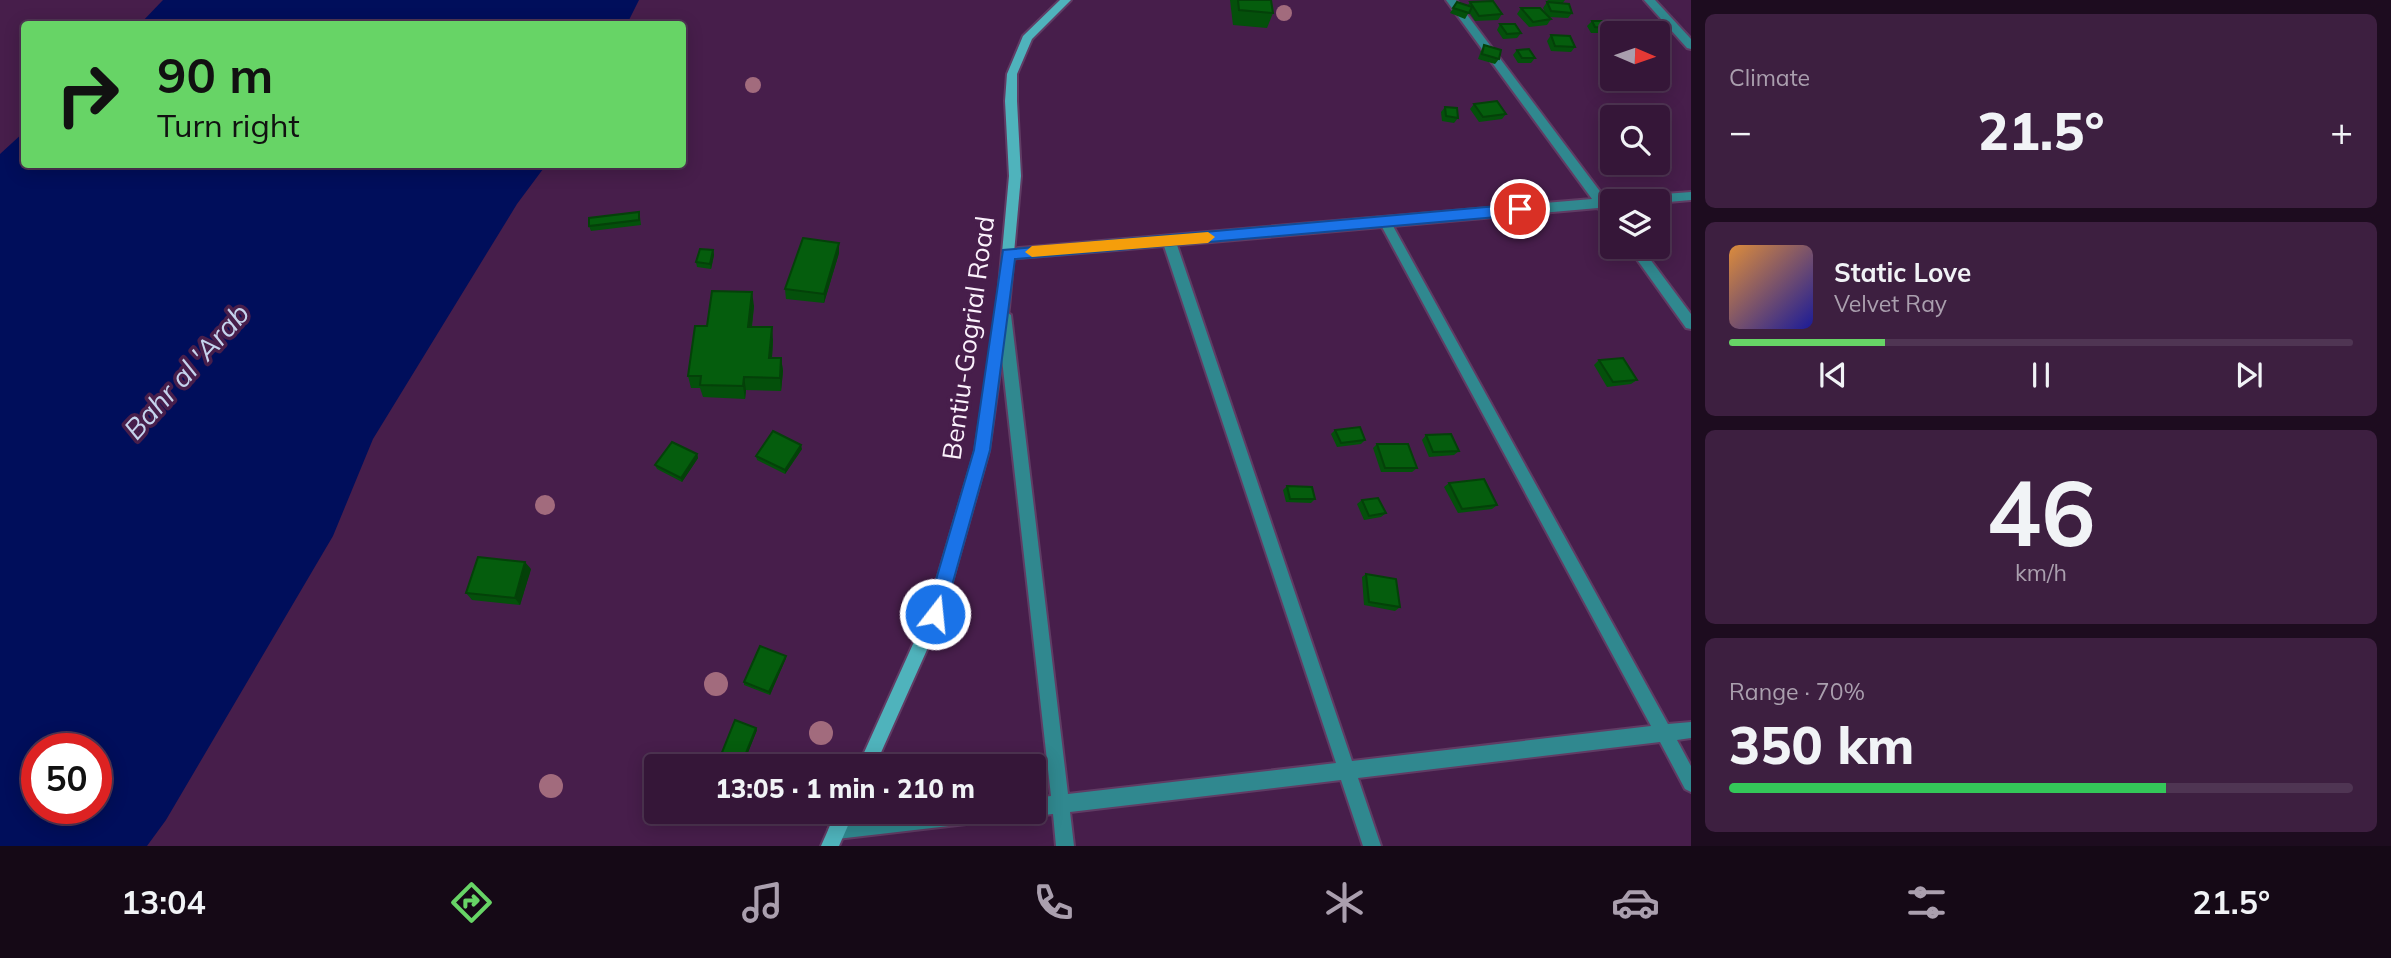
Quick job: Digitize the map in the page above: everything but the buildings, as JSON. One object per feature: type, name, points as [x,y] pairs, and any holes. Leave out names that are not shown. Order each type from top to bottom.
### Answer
[{"type":"main road","name":"Bentiu-Gogrial Road","points":[[871,754],[935,614],[982,450],[1003,308],[1015,176],[1012,75],[1027,38],[1066,0]]},
{"type":"street","points":[[1451,0],[1600,194]]},
{"type":"street","points":[[1649,0],[1691,46]]},
{"type":"street","points":[[1670,198],[1691,196]]},
{"type":"street","points":[[1008,254],[1600,204]]},
{"type":"street","points":[[1384,220],[1691,783]]},
{"type":"street","points":[[1168,241],[1372,846]]},
{"type":"street","points":[[1643,259],[1691,324]]},
{"type":"street","points":[[1003,308],[1065,846]]},
{"type":"street","points":[[1046,806],[1691,730]]},
{"type":"street","points":[[834,838],[919,824]]},
{"type":"water","points":[[163,0],[639,0],[628,21],[143,21]]},
{"type":"water","name":"Bahr al 'Arab","points":[[21,135],[21,168],[544,168],[517,204],[373,439],[333,536],[166,820],[147,846],[0,846],[0,154]]},
{"type":"slow traffic","points":[[1032,252],[1208,237]]},
{"type":"route","points":[[935,614],[982,450],[1003,308],[1008,254],[1520,209]]}]
